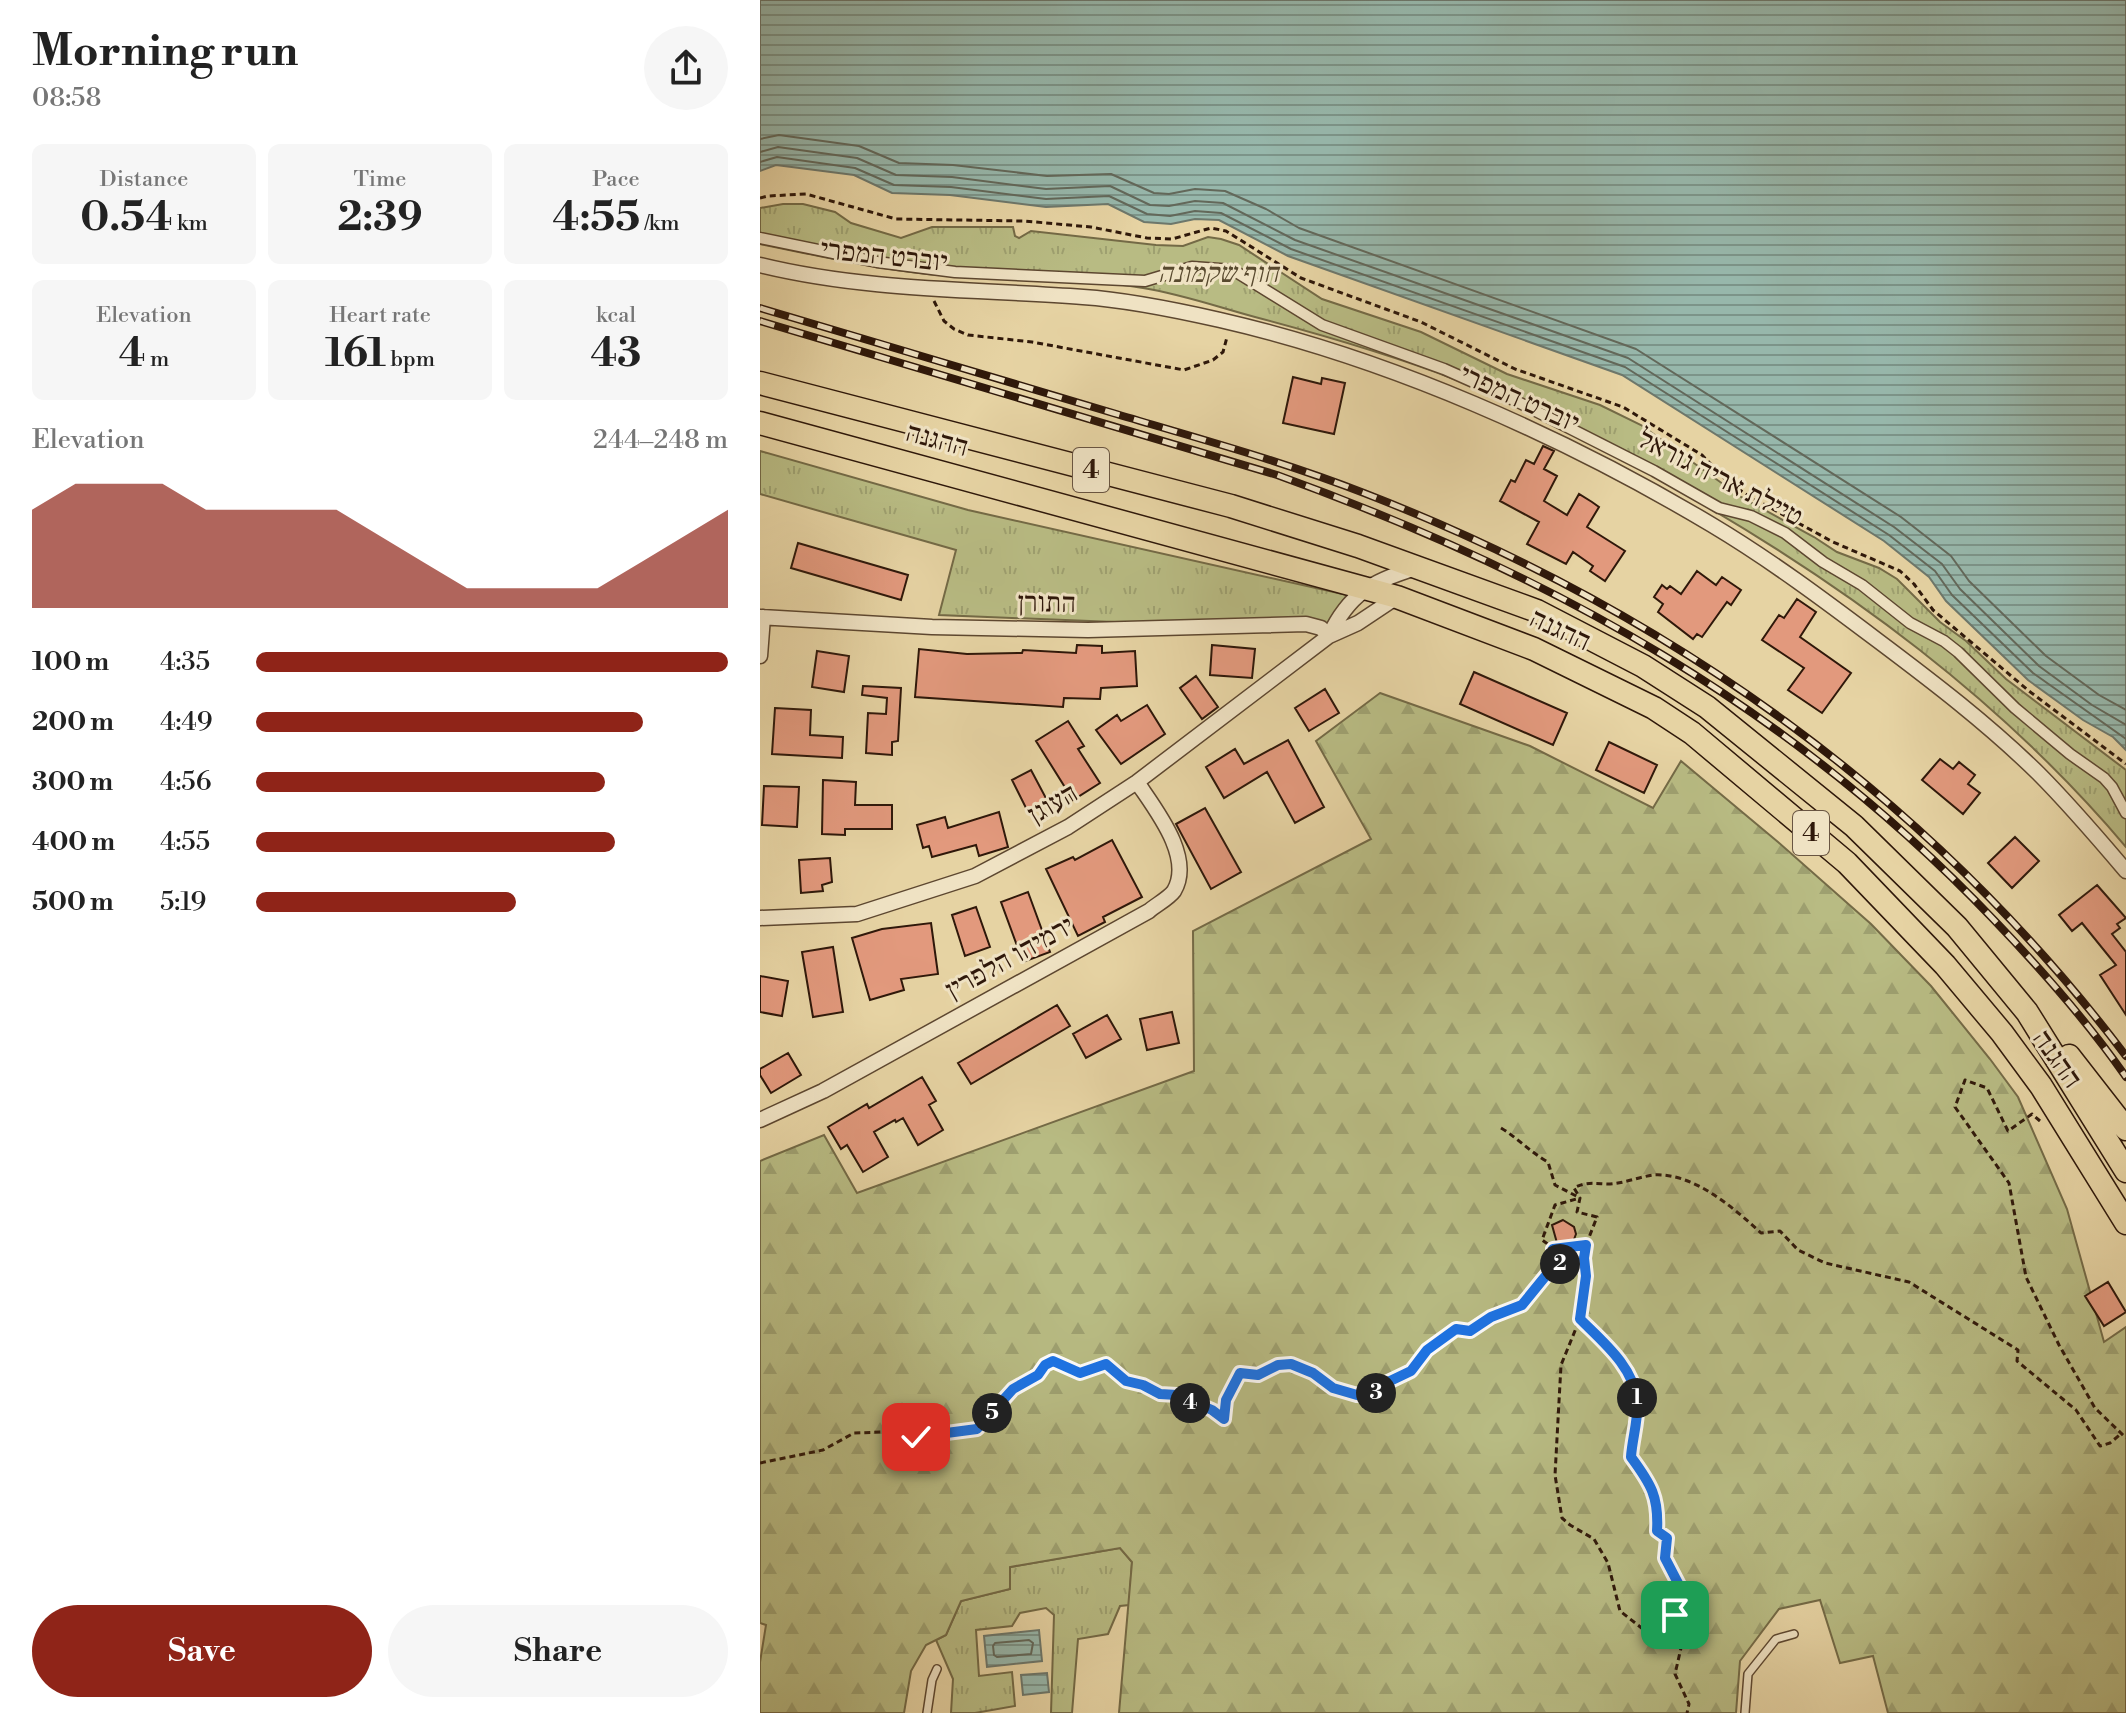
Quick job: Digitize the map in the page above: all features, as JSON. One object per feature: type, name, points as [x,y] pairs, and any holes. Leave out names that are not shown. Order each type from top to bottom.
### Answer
[{"type":"highway","name":"ההגנה","points":[[760,383],[1231,506],[1419,567],[1537,611],[1643,666],[1707,707],[1854,826],[1957,927],[2027,1012],[2126,1171]]},
{"type":"highway","name":"ההגנה","points":[[760,423],[1397,597],[1534,649],[1654,708],[1692,733],[1836,853],[1945,965],[2041,1086],[2126,1226]]},
{"type":"highway","points":[[2027,1012],[2083,1072],[2126,1129]]},
{"type":"street","name":"טיילת אריה גוראל","points":[[760,238],[877,262],[955,272],[1145,281],[1192,267],[1233,270],[1322,325],[1444,369],[1516,401],[1654,471],[1719,508],[1751,516],[1785,533],[1816,558],[1862,585],[1910,623],[1958,652],[2015,708],[2104,778],[2126,813]]},
{"type":"street","name":"יוברט המפרי","points":[[760,265],[833,280],[1086,297],[1230,323],[1368,364],[1460,399],[1650,489],[1716,527],[1841,612],[1953,697],[2039,774],[2126,871]]},
{"type":"street","name":"העוגן","points":[[1329,636],[1344,608],[1367,588],[1419,567]]},
{"type":"street","name":"העוגן","points":[[760,918],[857,914],[975,876],[1068,827],[1137,782],[1329,636],[1358,623],[1397,597]]},
{"type":"street","name":"התורן","points":[[761,617],[932,627],[1088,630],[1306,624],[1321,628],[1329,636]]},
{"type":"street","points":[[760,656],[761,617]]},
{"type":"street","name":"ירמיהו הלפרין","points":[[760,1120],[823,1091],[1136,918],[1173,892],[1180,866],[1173,843],[1137,782]]},
{"type":"lane","points":[[1745,1713],[1748,1674],[1776,1639],[1794,1634]]},
{"type":"lane","points":[[927,1713],[932,1680],[937,1669]]},
{"type":"path","points":[[933,289],[939,314],[954,329],[968,335],[1032,342],[1184,370],[1213,360],[1223,352],[1230,323]]},
{"type":"path","points":[[2044,1124],[2032,1114],[2008,1131],[1987,1088],[1965,1080],[1955,1107],[2009,1183],[2026,1277],[2059,1345],[2095,1408],[2126,1438]]},
{"type":"path","points":[[1501,1128],[1525,1143],[1531,1153],[1548,1162],[1555,1185],[1580,1198]]},
{"type":"path","points":[[1681,1648],[1648,1633],[1620,1611],[1608,1563],[1594,1539],[1562,1518],[1555,1475],[1561,1365],[1580,1319],[1586,1276],[1586,1245],[1597,1217],[1577,1212],[1580,1198],[1574,1188],[1582,1183],[1611,1184],[1655,1175],[1685,1179],[1741,1214],[1761,1233],[1780,1231],[1798,1250],[1825,1263],[1909,1282],[2018,1350],[2017,1361],[2076,1410],[2100,1446],[2110,1443],[2122,1433]]},
{"type":"path","points":[[760,1463],[823,1450],[854,1433],[883,1432],[916,1437],[977,1429],[1013,1389],[1038,1375],[1045,1365],[1053,1361],[1080,1373],[1106,1364],[1126,1381],[1160,1394],[1177,1395],[1212,1410],[1224,1419],[1226,1400],[1240,1373],[1258,1375],[1278,1365],[1291,1364],[1313,1373],[1333,1388],[1372,1396],[1388,1382],[1411,1371],[1427,1350],[1456,1329],[1470,1331],[1491,1317],[1522,1305],[1548,1273],[1567,1258],[1542,1240],[1555,1205],[1580,1198]]},
{"type":"path","points":[[1553,1249],[1586,1245]]},
{"type":"path","points":[[1580,1319],[1631,1376],[1638,1402],[1631,1457],[1650,1483],[1658,1509],[1657,1531],[1667,1538],[1665,1558],[1679,1585],[1675,1615],[1681,1648],[1675,1674],[1689,1704],[1687,1713]]},
{"type":"green space","name":"חוף שקמונה","points":[[803,204],[835,212],[851,223],[901,238],[932,227],[1013,227],[1015,236],[1019,238],[1031,231],[1183,246],[1208,237],[1221,239],[1239,245],[1322,299],[1421,332],[1507,374],[1600,405],[1641,425],[1741,497],[1837,552],[1879,568],[1897,579],[1940,622],[1966,641],[2006,679],[2126,770],[2126,847],[2028,743],[1975,695],[1863,607],[1744,528],[1542,417],[1405,361],[1171,294],[1116,284],[927,274],[760,244],[760,208]]},
{"type":"green space","points":[[760,451],[968,510],[1347,595],[1328,629],[1315,619],[1139,623],[939,615],[956,550],[760,494]]},
{"type":"green space","points":[[1380,693],[1530,746],[1653,808],[1681,761],[1871,924],[1931,986],[2018,1097],[2067,1209],[2104,1342],[2126,1327],[2126,1713],[1888,1713],[1873,1656],[1840,1663],[1820,1600],[1779,1609],[1740,1661],[1736,1713],[1119,1713],[1132,1562],[1120,1548],[1010,1567],[1010,1589],[961,1601],[946,1635],[926,1645],[911,1671],[904,1713],[760,1713],[760,1662],[766,1625],[760,1623],[760,1161],[824,1135],[857,1193],[1194,1071],[1193,931],[1371,839],[1316,741]]},
{"type":"green space","points":[[1120,1548],[1132,1562],[1129,1605],[1120,1606],[1108,1634],[1078,1639],[1072,1713],[1051,1713],[1054,1615],[1046,1608],[1020,1613],[1012,1626],[976,1630],[979,1676],[1012,1672],[1015,1706],[975,1713],[951,1713],[953,1679],[936,1640],[946,1635],[961,1601],[1010,1589],[1010,1567]]},
{"type":"water","points":[[760,0],[2126,0],[2126,750],[2113,737],[2083,720],[2028,680],[1946,601],[1929,577],[1884,541],[1622,375],[1288,256],[1219,220],[1195,219],[1171,224],[1144,222],[1108,204],[1046,207],[950,195],[892,193],[854,175],[776,165],[760,171]]},
{"type":"water","points":[[1039,1630],[1042,1661],[987,1667],[984,1636]]},
{"type":"water","points":[[1047,1673],[1049,1692],[1023,1695],[1021,1675]]},
{"type":"building","points":[[1293,377],[1321,384],[1322,378],[1345,383],[1334,434],[1283,423]]},
{"type":"building","points":[[1543,446],[1554,451],[1544,469],[1557,476],[1544,501],[1567,515],[1579,494],[1592,502],[1599,507],[1587,527],[1625,551],[1605,581],[1590,571],[1593,566],[1573,552],[1566,564],[1527,544],[1539,522],[1500,501],[1511,480],[1515,482],[1526,460],[1534,464]]},
{"type":"building","points":[[798,543],[908,575],[901,600],[791,568]]},
{"type":"building","points":[[1697,571],[1716,585],[1722,577],[1741,590],[1731,605],[1727,602],[1702,637],[1697,634],[1693,639],[1658,612],[1663,604],[1654,597],[1662,585],[1667,589],[1670,586],[1681,594]]},
{"type":"building","points":[[1797,599],[1816,612],[1800,637],[1851,673],[1822,713],[1788,690],[1804,668],[1762,640],[1779,615],[1784,618]]},
{"type":"building","points":[[1077,645],[1102,646],[1102,653],[1135,651],[1137,686],[1101,688],[1100,699],[1064,698],[1063,707],[915,697],[919,649],[967,654],[1022,653],[1023,650],[1076,653]]},
{"type":"building","points":[[1212,645],[1255,649],[1252,678],[1210,675]]},
{"type":"building","points":[[817,651],[849,656],[844,692],[812,687]]},
{"type":"building","points":[[1474,672],[1567,713],[1553,745],[1460,704]]},
{"type":"building","points":[[1196,676],[1218,707],[1202,719],[1180,688]]},
{"type":"building","points":[[863,686],[901,688],[898,741],[892,742],[892,755],[866,753],[868,713],[886,714],[887,698],[862,695]]},
{"type":"building","points":[[1325,689],[1339,713],[1309,731],[1295,708]]},
{"type":"building","points":[[1147,705],[1165,734],[1121,764],[1096,730],[1117,715],[1121,721]]},
{"type":"building","points":[[775,708],[811,710],[810,735],[843,737],[842,758],[772,754]]},
{"type":"building","points":[[1068,721],[1084,746],[1078,749],[1100,783],[1073,800],[1036,741]]},
{"type":"building","points":[[1288,740],[1324,807],[1295,823],[1267,772],[1224,798],[1206,767],[1235,749],[1244,764]]},
{"type":"building","points":[[1609,742],[1657,765],[1644,793],[1596,770]]},
{"type":"building","points":[[1940,759],[1953,769],[1959,762],[1975,775],[1968,784],[1980,793],[1963,814],[1922,780]]},
{"type":"building","points":[[1031,770],[1048,802],[1028,812],[1012,780]]},
{"type":"building","points":[[823,780],[856,782],[855,805],[892,805],[892,829],[845,829],[845,835],[822,834]]},
{"type":"building","points":[[764,786],[799,787],[797,827],[762,825]]},
{"type":"building","points":[[1205,808],[1241,872],[1211,889],[1176,824]]},
{"type":"building","points":[[999,812],[1008,847],[979,856],[976,845],[932,857],[929,846],[923,848],[917,825],[945,817],[948,828]]},
{"type":"building","points":[[2015,837],[2039,861],[2012,888],[1988,863]]},
{"type":"building","points":[[1112,840],[1142,897],[1103,917],[1105,922],[1078,936],[1046,869],[1073,857],[1075,860]]},
{"type":"building","points":[[830,858],[832,882],[822,885],[823,891],[801,893],[799,860]]},
{"type":"building","points":[[2097,885],[2126,918],[2117,924],[2120,928],[2112,934],[2126,952],[2126,1015],[2100,975],[2116,965],[2082,923],[2072,931],[2059,915]]},
{"type":"building","points":[[1028,892],[1050,952],[1023,962],[1001,902]]},
{"type":"building","points":[[976,907],[990,947],[965,956],[952,915]]},
{"type":"building","points":[[931,923],[938,974],[901,979],[904,990],[870,1000],[852,938],[882,929]]},
{"type":"building","points":[[833,947],[843,1012],[813,1017],[802,952]]},
{"type":"building","points":[[760,976],[788,981],[782,1016],[760,1012]]},
{"type":"building","points":[[1057,1005],[1070,1026],[971,1084],[958,1063]]},
{"type":"building","points":[[1172,1012],[1179,1043],[1147,1050],[1140,1019]]},
{"type":"building","points":[[1107,1015],[1121,1039],[1086,1058],[1073,1034]]},
{"type":"building","points":[[788,1053],[801,1075],[771,1093],[760,1075],[760,1069]]},
{"type":"building","points":[[922,1077],[936,1101],[929,1105],[943,1130],[918,1145],[903,1118],[895,1120],[874,1132],[888,1157],[863,1172],[847,1145],[841,1149],[828,1127],[867,1104],[869,1108]]},
{"type":"building","points":[[1563,1220],[1574,1227],[1576,1234],[1573,1242],[1557,1243],[1552,1225]]},
{"type":"building","points":[[2108,1282],[2126,1312],[2104,1326],[2085,1296]]},
{"type":"railway","points":[[760,308],[1302,471],[1364,493],[1476,540],[1583,594],[1687,654],[1785,721],[1879,795],[1967,875],[2049,962],[2126,1056]]},
{"type":"railway","points":[[760,321],[1277,475],[1476,556],[1571,603],[1662,655],[1750,712],[1835,775],[1916,844],[2029,957],[2126,1077]]},
{"type":"route","points":[[916,1437],[977,1429],[1013,1389],[1038,1375],[1045,1365],[1053,1361],[1080,1373],[1106,1364],[1126,1381],[1160,1394],[1177,1395],[1212,1410],[1224,1419],[1226,1400],[1240,1373],[1258,1375],[1278,1365],[1291,1364],[1313,1373],[1333,1388],[1372,1396],[1388,1382],[1411,1371],[1427,1350],[1456,1329],[1470,1331],[1491,1317],[1522,1305],[1548,1273],[1567,1258],[1553,1249],[1586,1245],[1586,1276],[1580,1319],[1631,1376],[1638,1402],[1631,1457],[1650,1483],[1658,1509],[1657,1531],[1667,1538],[1665,1558],[1679,1585],[1675,1615]]}]
